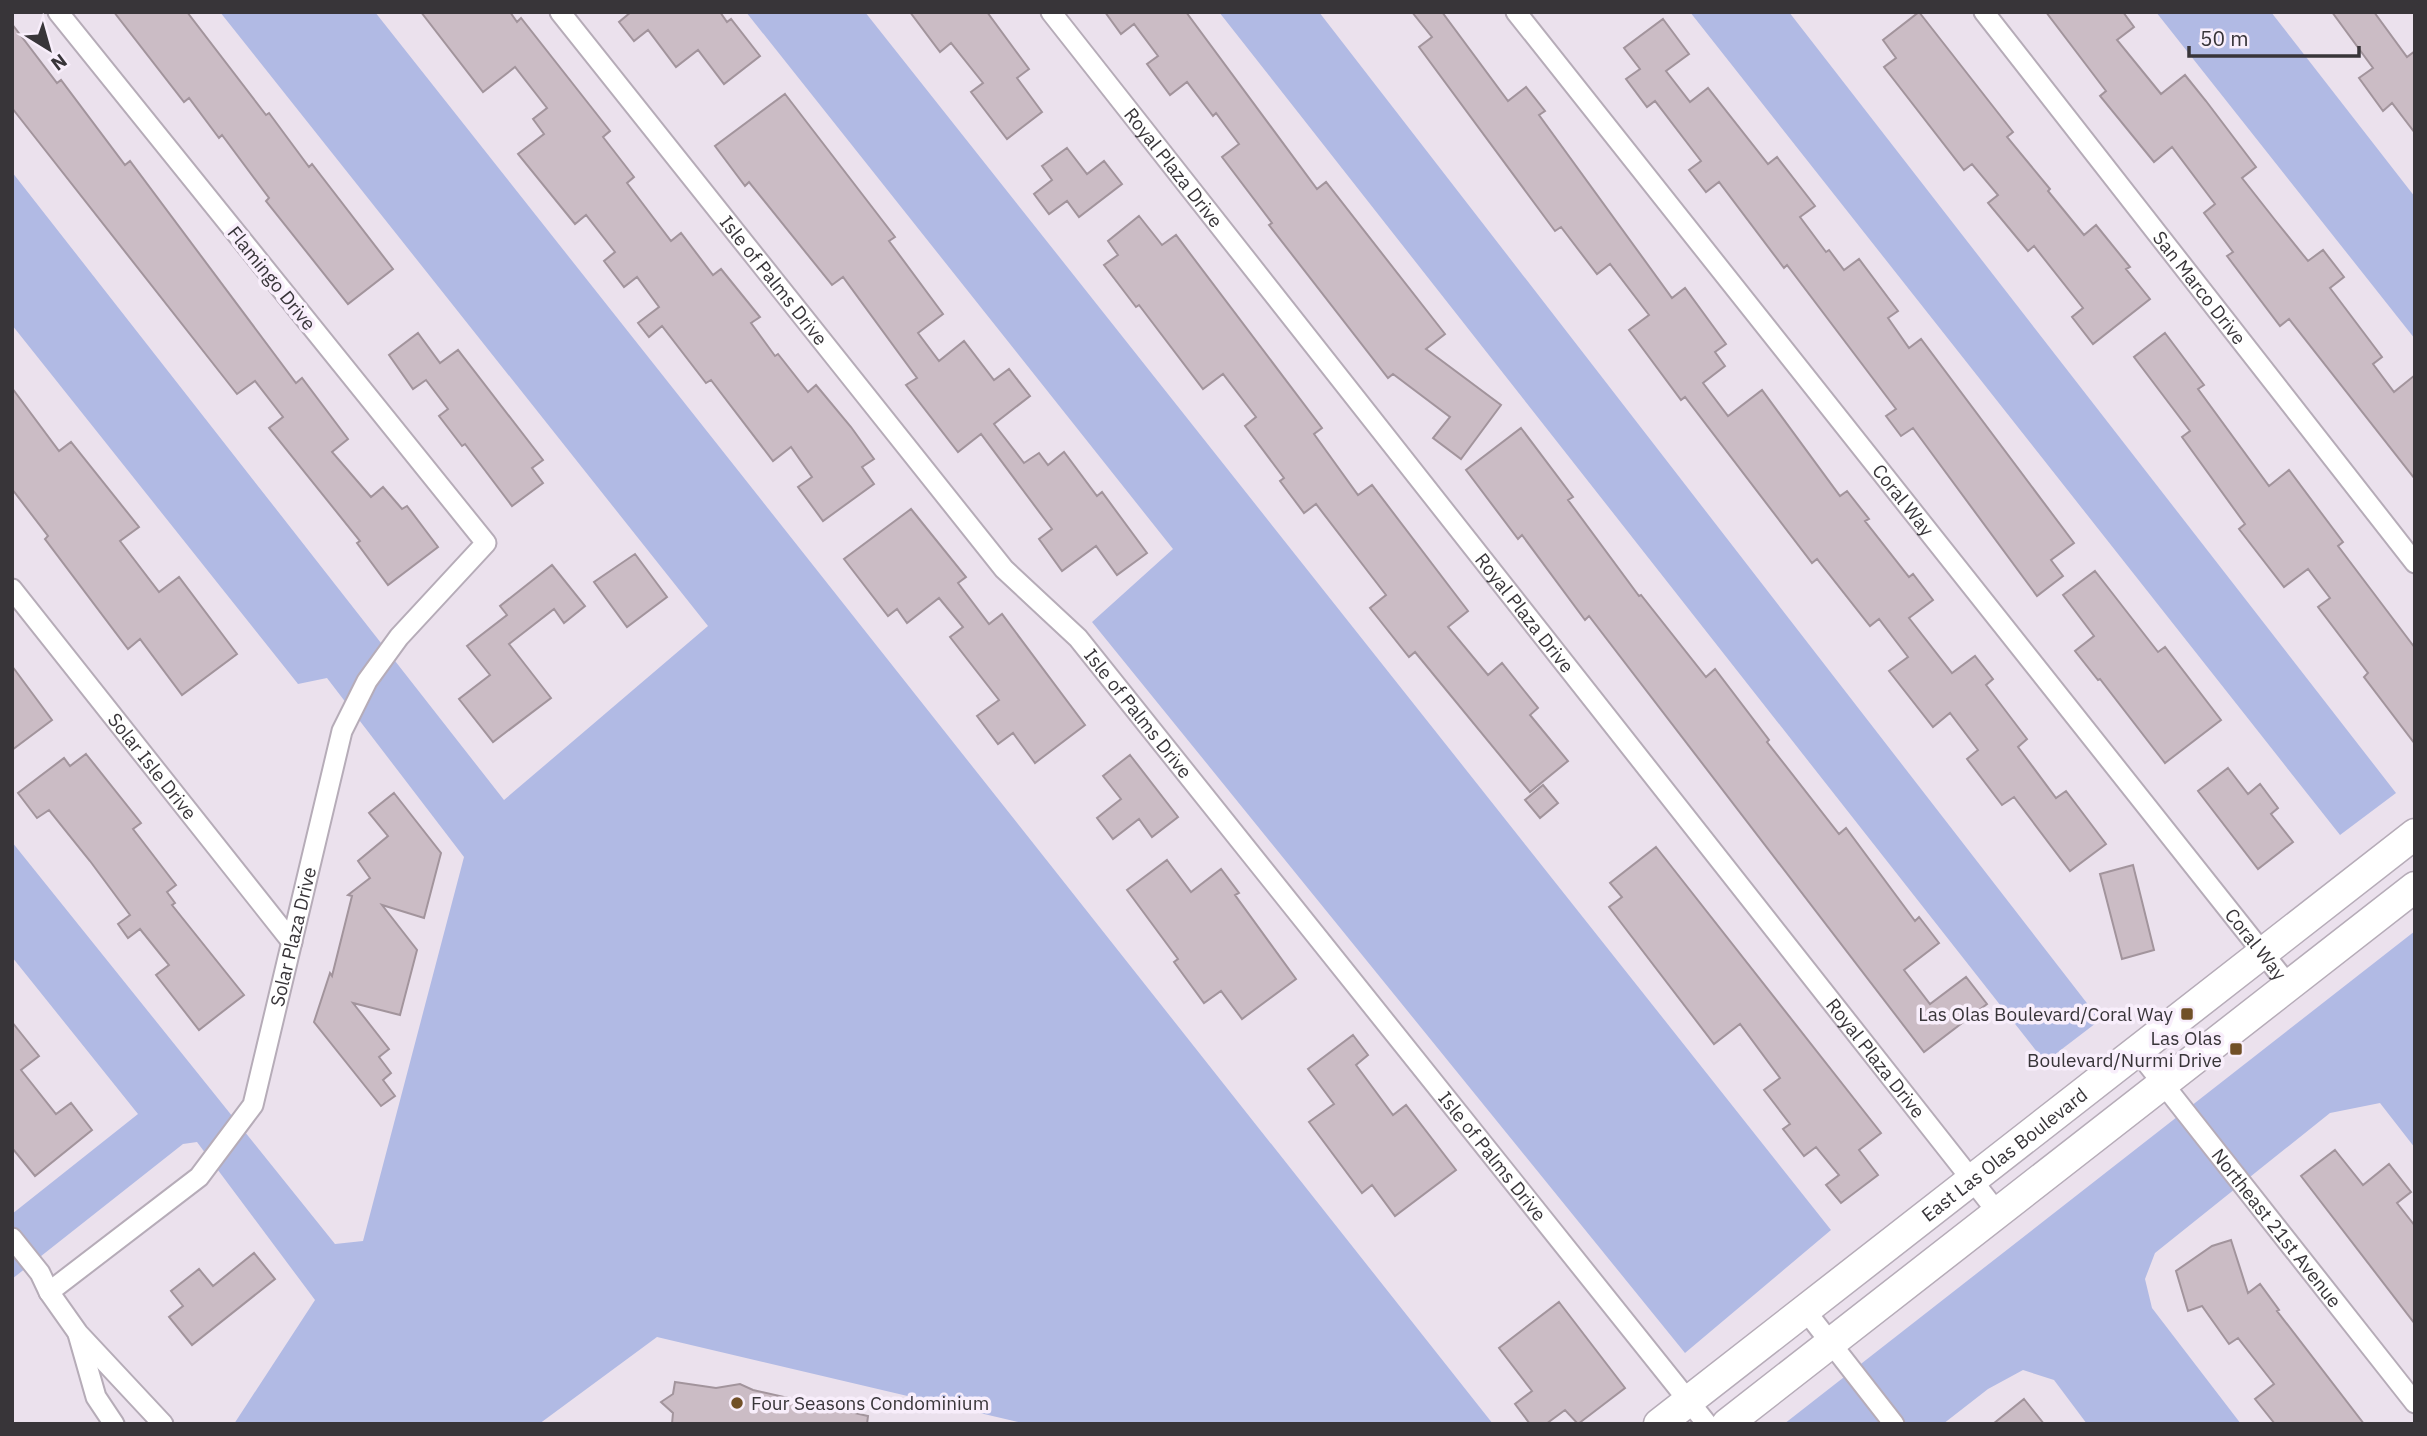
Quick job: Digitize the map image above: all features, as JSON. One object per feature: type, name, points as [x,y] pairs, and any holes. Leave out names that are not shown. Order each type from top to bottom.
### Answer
[{"type":"main road","name":"East Las Olas Boulevard","points":[[1659,1424],[2415,834]]},
{"type":"main road","points":[[1727,1424],[1839,1353],[1998,1213],[2173,1094],[2290,987],[2415,887]]},
{"type":"street","name":"Flamingo Drive","points":[[58,12],[486,543]]},
{"type":"street","name":"Isle of Palms Drive","points":[[560,12],[1004,569],[1078,638],[1707,1424]]},
{"type":"street","name":"Royal Plaza Drive","points":[[1051,12],[1998,1213]]},
{"type":"street","name":"Coral Way","points":[[1516,12],[2290,987]]},
{"type":"street","name":"San Marco Drive","points":[[1984,12],[2415,563]]},
{"type":"street","name":"Solar Plaza Drive","points":[[49,1292],[200,1177],[253,1105],[342,731],[367,681],[399,637],[486,543]]},
{"type":"street","name":"Solar Isle Drive","points":[[12,589],[292,942]]},
{"type":"street","name":"Northeast 21st Avenue","points":[[2138,1052],[2415,1403]]},
{"type":"street","points":[[12,1238],[40,1273],[49,1292],[78,1333],[163,1424]]},
{"type":"street","points":[[1805,1310],[1894,1424]]},
{"type":"street","points":[[78,1333],[96,1397],[114,1424]]},
{"type":"water","points":[[220,12],[375,12],[1493,1424],[1027,1424],[657,1337],[539,1424],[234,1424],[315,1300],[197,1142],[183,1144],[12,1279],[12,1214],[138,1114],[12,957],[12,842],[335,1244],[363,1241],[464,857],[327,678],[298,684],[12,325],[12,172],[504,800],[708,626]]},
{"type":"water","points":[[746,12],[865,12],[1831,1230],[1685,1353],[1092,622],[1173,549]]},
{"type":"water","points":[[1219,12],[1319,12],[2100,1020],[2045,1062]]},
{"type":"water","points":[[1690,12],[1789,12],[2396,793],[2340,835]]},
{"type":"water","points":[[2156,12],[2271,12],[2415,197],[2415,339]]},
{"type":"water","points":[[2415,931],[2415,1148],[2380,1103],[2330,1113],[2155,1253],[2145,1279],[2152,1308],[2241,1424],[2087,1424],[2054,1380],[2023,1370],[1988,1389],[1943,1424],[1784,1424]]},
{"type":"building","points":[[114,12],[187,12],[266,115],[269,113],[309,167],[312,164],[393,269],[348,304],[266,201],[269,198],[222,135],[219,138],[189,98],[184,102]]},
{"type":"building","points":[[421,12],[510,12],[517,22],[521,18],[610,131],[603,137],[634,177],[627,183],[671,241],[681,233],[713,275],[721,269],[760,317],[751,323],[775,356],[778,354],[808,392],[816,385],[851,427],[874,459],[862,467],[874,484],[823,521],[798,487],[812,477],[791,447],[773,461],[711,380],[706,383],[662,326],[649,337],[638,323],[659,307],[637,277],[624,287],[604,261],[615,252],[586,215],[575,224],[518,154],[544,134],[533,119],[547,108],[515,67],[483,92]]},
{"type":"building","points":[[631,12],[720,12],[727,22],[731,19],[760,56],[724,84],[698,50],[676,67],[648,30],[634,41],[619,22]]},
{"type":"building","points":[[910,12],[987,12],[1029,69],[1017,78],[1042,112],[1007,139],[971,92],[983,83],[951,43],[940,52]]},
{"type":"building","points":[[1105,12],[1186,12],[1317,189],[1326,182],[1445,334],[1426,349],[1501,405],[1461,459],[1433,438],[1450,417],[1393,374],[1388,378],[1269,225],[1272,223],[1222,157],[1239,144],[1216,113],[1213,116],[1187,82],[1170,95],[1147,64],[1158,56],[1134,24],[1121,34]]},
{"type":"building","points":[[1412,12],[1442,12],[1508,101],[1526,87],[1545,111],[1539,115],[1672,298],[1685,288],[1726,344],[1715,352],[1725,366],[1703,383],[1728,416],[1762,390],[1840,496],[1847,491],[1869,519],[1865,521],[1909,577],[1913,574],[1933,600],[1909,618],[1952,673],[1975,656],[1993,679],[1986,685],[2027,739],[2018,747],[2056,798],[2066,791],[2106,844],[2070,871],[2014,797],[2002,805],[1967,759],[1978,750],[1950,713],[1933,727],[1889,671],[1908,657],[1879,619],[1870,626],[1817,559],[1812,563],[1685,397],[1681,400],[1629,330],[1649,315],[1610,264],[1597,274],[1561,227],[1555,231],[1419,47],[1432,37]]},
{"type":"building","points":[[1919,12],[2013,132],[2007,137],[2050,189],[2048,191],[2084,235],[2096,225],[2130,267],[2126,269],[2150,299],[2093,344],[2072,317],[2083,308],[2034,246],[2028,251],[1988,203],[1998,195],[1972,164],[1964,170],[1884,67],[1896,58],[1883,40]]},
{"type":"building","points":[[2046,12],[2123,12],[2134,27],[2117,40],[2161,94],[2185,75],[2206,101],[2256,167],[2242,178],[2308,261],[2323,250],[2344,277],[2330,288],[2382,357],[2373,364],[2394,392],[2415,375],[2415,479],[2289,319],[2280,326],[2227,256],[2233,252],[2204,213],[2215,204],[2172,147],[2154,162],[2100,96],[2106,91]]},
{"type":"building","points":[[2332,12],[2374,12],[2407,57],[2415,51],[2415,133],[2392,103],[2383,111],[2359,78],[2373,68]]},
{"type":"building","points":[[1663,19],[1689,54],[1666,71],[1690,102],[1708,88],[1768,164],[1777,157],[1815,206],[1800,217],[1826,252],[1829,250],[1844,270],[1859,259],[1898,311],[1888,318],[1909,348],[1921,339],[2074,543],[2051,560],[2063,576],[2037,596],[1913,428],[1901,436],[1886,416],[1896,409],[1787,265],[1784,268],[1719,182],[1706,192],[1689,170],[1701,161],[1655,101],[1647,107],[1626,79],[1640,69],[1624,48]]},
{"type":"building","points":[[12,24],[57,83],[61,80],[125,165],[130,161],[296,383],[302,378],[348,439],[332,452],[371,497],[383,487],[402,509],[407,506],[438,547],[388,585],[357,543],[360,541],[269,428],[283,417],[255,381],[237,394],[12,108]]},
{"type":"building","points":[[785,94],[895,237],[889,241],[943,314],[918,333],[939,361],[964,341],[994,380],[1009,369],[1030,396],[994,424],[1024,463],[1039,453],[1048,465],[1064,452],[1097,496],[1102,492],[1147,553],[1117,575],[1096,546],[1062,571],[1039,539],[1052,529],[981,434],[958,452],[906,385],[917,378],[843,277],[832,285],[749,182],[745,186],[715,146]]},
{"type":"building","points":[[1067,148],[1087,174],[1104,161],[1122,184],[1079,217],[1067,201],[1049,214],[1034,194],[1052,180],[1042,166]]},
{"type":"building","points":[[1139,216],[1162,245],[1176,235],[1322,428],[1314,434],[1358,495],[1372,485],[1468,611],[1448,627],[1488,675],[1502,663],[1538,708],[1530,715],[1568,761],[1530,792],[1415,652],[1409,657],[1370,608],[1386,595],[1316,504],[1304,513],[1280,481],[1284,478],[1245,426],[1256,417],[1223,374],[1203,389],[1139,305],[1136,307],[1104,265],[1118,255],[1108,241]]},
{"type":"building","points":[[418,333],[440,363],[458,350],[543,460],[532,468],[543,483],[512,506],[465,444],[462,446],[439,416],[448,409],[426,380],[413,389],[389,355]]},
{"type":"building","points":[[2165,333],[2204,385],[2198,389],[2269,486],[2289,470],[2343,542],[2338,546],[2415,648],[2415,744],[2364,677],[2368,673],[2318,607],[2330,598],[2308,569],[2284,587],[2239,529],[2245,524],[2182,437],[2190,431],[2134,357]]},
{"type":"building","points":[[12,388],[59,451],[71,442],[139,527],[120,541],[159,592],[179,577],[237,654],[182,695],[140,639],[128,649],[45,539],[48,536],[12,489]]},
{"type":"building","points":[[1521,428],[1573,497],[1568,500],[1639,596],[1641,595],[1706,677],[1715,669],[1769,740],[1767,742],[1839,834],[1846,828],[1915,921],[1919,917],[1939,943],[1904,970],[1930,1004],[1966,977],[1987,1004],[1924,1052],[1589,616],[1585,620],[1522,535],[1518,539],[1466,470]]},
{"type":"building","points":[[911,509],[966,577],[958,583],[989,624],[1002,614],[1085,725],[1035,763],[1013,733],[998,744],[977,716],[999,700],[950,637],[963,627],[939,598],[907,623],[897,609],[888,616],[844,559]]},
{"type":"building","points":[[635,554],[667,597],[627,627],[594,582]]},
{"type":"building","points":[[552,565],[585,606],[564,623],[554,609],[509,644],[551,698],[493,742],[459,699],[490,675],[467,646],[507,615],[500,606]]},
{"type":"building","points":[[2095,571],[2158,652],[2165,647],[2221,720],[2165,763],[2075,651],[2094,636],[2063,595]]},
{"type":"building","points":[[12,666],[52,720],[12,750]]},
{"type":"building","points":[[86,754],[141,823],[133,829],[176,885],[167,892],[175,903],[172,905],[244,995],[199,1030],[156,975],[169,965],[140,929],[128,938],[118,924],[130,915],[90,861],[49,810],[37,818],[18,793],[64,758],[70,766]]},
{"type":"building","points":[[1130,755],[1178,817],[1152,837],[1139,819],[1113,839],[1097,818],[1121,799],[1103,776]]},
{"type":"building","points":[[2228,768],[2248,794],[2260,784],[2278,808],[2271,814],[2293,842],[2258,869],[2198,791]]},
{"type":"building","points":[[1543,785],[1558,803],[1540,818],[1525,800]]},
{"type":"building","points":[[394,793],[441,853],[424,918],[382,905],[417,950],[400,1015],[353,1003],[389,1049],[379,1057],[391,1073],[383,1080],[395,1096],[381,1106],[314,1022],[330,973],[332,976],[352,896],[348,895],[370,878],[358,861],[388,836],[369,813]]},
{"type":"building","points":[[1656,847],[1881,1133],[1859,1150],[1878,1175],[1841,1203],[1826,1185],[1839,1175],[1816,1147],[1804,1156],[1783,1129],[1790,1124],[1764,1090],[1780,1078],[1740,1024],[1714,1044],[1609,907],[1622,897],[1610,883]]},
{"type":"building","points":[[1167,860],[1191,892],[1221,869],[1239,893],[1235,895],[1296,979],[1242,1019],[1221,991],[1204,1003],[1174,962],[1178,959],[1127,890]]},
{"type":"building","points":[[2133,865],[2154,950],[2122,959],[2100,874]]},
{"type":"building","points":[[12,1022],[39,1056],[21,1070],[56,1114],[71,1103],[92,1130],[35,1176],[12,1148]]},
{"type":"building","points":[[1353,1035],[1368,1055],[1356,1065],[1393,1115],[1406,1105],[1456,1170],[1395,1216],[1372,1185],[1362,1193],[1309,1122],[1334,1104],[1308,1069]]},
{"type":"building","points":[[2335,1150],[2363,1185],[2389,1164],[2411,1192],[2397,1203],[2415,1226],[2415,1324],[2301,1176]]},
{"type":"building","points":[[2231,1240],[2248,1293],[2260,1284],[2279,1310],[2277,1311],[2364,1424],[2275,1424],[2255,1399],[2274,1384],[2238,1338],[2229,1344],[2202,1306],[2188,1311],[2176,1271],[2212,1246]]},
{"type":"building","points":[[254,1253],[275,1279],[192,1345],[169,1317],[183,1306],[171,1291],[199,1269],[213,1286]]},
{"type":"building","points":[[1559,1302],[1625,1388],[1578,1424],[1565,1410],[1546,1424],[1530,1424],[1515,1404],[1532,1391],[1499,1348]]},
{"type":"building","name":"Four Seasons Condominium","points":[[675,1382],[716,1388],[740,1384],[753,1390],[868,1416],[867,1424],[672,1424],[673,1413],[661,1402],[673,1394]]},
{"type":"building","points":[[2024,1399],[2044,1424],[1993,1424]]},
{"type":"place","name":"Las Olas Boulevard/Coral Way","points":[[2187,1014]]},
{"type":"place","name":"Las Olas Boulevard/Nurmi Drive","points":[[2236,1049]]},
{"type":"place","name":"Four Seasons Condominium","points":[[737,1403]]}]
